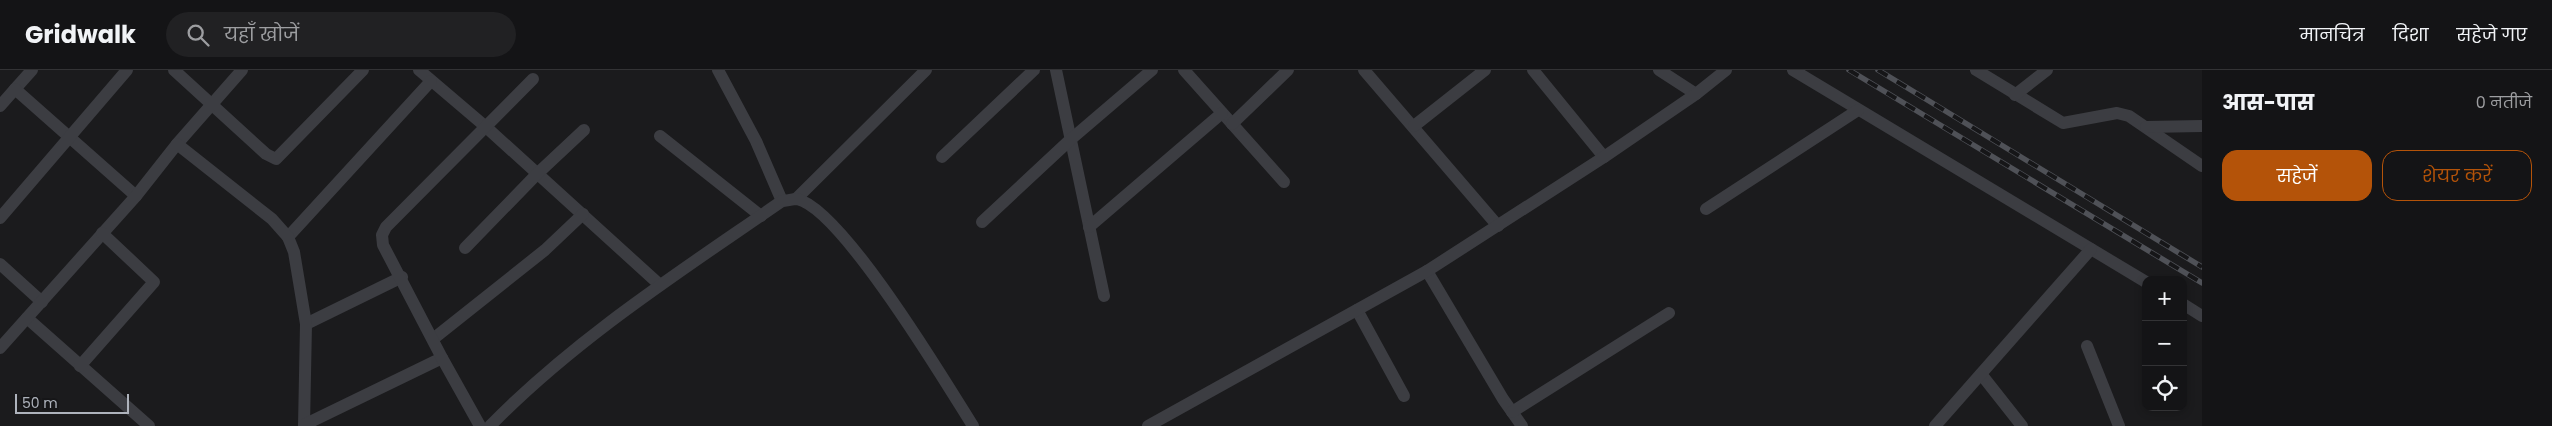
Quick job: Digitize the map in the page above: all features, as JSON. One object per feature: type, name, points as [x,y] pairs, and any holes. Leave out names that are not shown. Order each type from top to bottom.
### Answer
[{"type":"street","points":[[0,106],[32,70]]},
{"type":"street","points":[[0,218],[127,70]]},
{"type":"street","points":[[174,70],[270,158],[276,159],[363,70]]},
{"type":"street","points":[[0,348],[136,196],[177,144],[242,70]]},
{"type":"street","points":[[419,70],[486,127],[660,285]]},
{"type":"street","points":[[718,70],[756,141],[782,202]]},
{"type":"street","points":[[490,426],[527,390],[660,285],[782,202],[796,199],[926,70]]},
{"type":"street","points":[[942,157],[1034,70]]},
{"type":"street","points":[[1056,70],[1104,296]]},
{"type":"street","points":[[982,222],[1070,140],[1152,70]]},
{"type":"street","points":[[1184,70],[1284,182]]},
{"type":"street","points":[[1232,124],[1288,70]]},
{"type":"street","points":[[1364,70],[1498,226]]},
{"type":"street","points":[[1414,126],[1484,70]]},
{"type":"street","points":[[1533,70],[1604,157]]},
{"type":"street","points":[[1659,70],[1696,94]]},
{"type":"street","points":[[1148,426],[1427,271],[1604,157],[1696,94],[1726,70]]},
{"type":"street","points":[[1793,70],[2142,280]]},
{"type":"street","points":[[1976,70],[2063,123],[2117,113],[2129,116],[2202,166]]},
{"type":"street","points":[[2015,95],[2047,70]]},
{"type":"street","points":[[480,426],[442,358],[384,244],[382,235],[386,227],[533,79]]},
{"type":"street","points":[[288,237],[431,80]]},
{"type":"street","points":[[15,89],[136,196]]},
{"type":"street","points":[[1706,209],[1858,110]]},
{"type":"street","points":[[1089,226],[1222,113]]},
{"type":"street","points":[[2146,127],[2202,126]]},
{"type":"street","points":[[465,248],[537,174],[584,130]]},
{"type":"street","points":[[660,136],[761,216]]},
{"type":"street","points":[[177,144],[272,219],[288,237],[294,252],[306,324],[304,426],[442,358]]},
{"type":"street","points":[[796,199],[806,204],[826,220],[849,245],[897,306],[973,426]]},
{"type":"street","points":[[433,339],[545,250],[583,214]]},
{"type":"street","points":[[80,366],[154,282],[102,233]]},
{"type":"street","points":[[1935,426],[2091,249]]},
{"type":"street","points":[[0,264],[42,302]]},
{"type":"street","points":[[1427,271],[1522,426]]},
{"type":"street","points":[[306,324],[402,277]]},
{"type":"street","points":[[2187,307],[2202,316]]},
{"type":"street","points":[[1357,310],[1404,396]]},
{"type":"street","points":[[1512,412],[1669,313]]},
{"type":"street","points":[[27,318],[149,426]]},
{"type":"street","points":[[2087,346],[2119,426]]},
{"type":"street","points":[[1981,374],[2022,426]]},
{"type":"railway","points":[[1849,70],[2202,283]]},
{"type":"railway","points":[[1878,70],[2202,267]]}]
